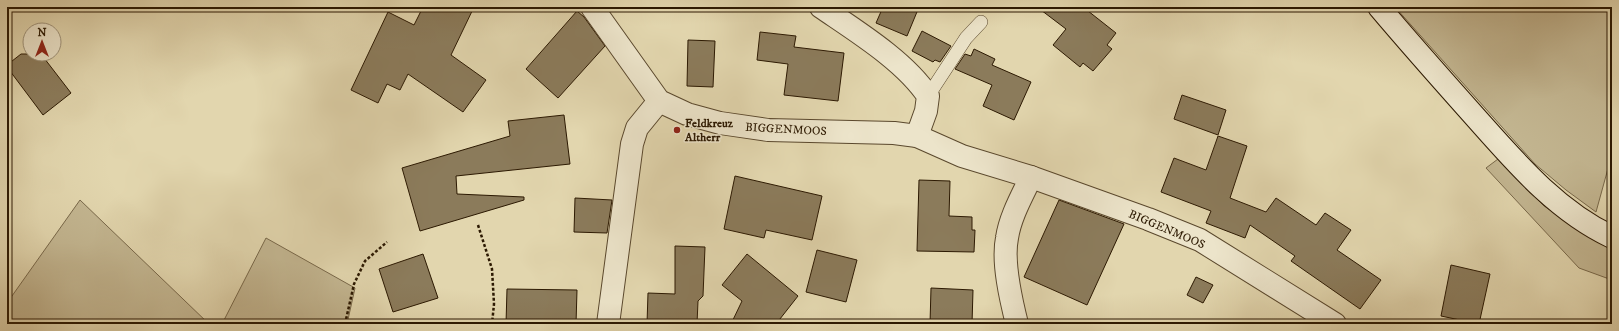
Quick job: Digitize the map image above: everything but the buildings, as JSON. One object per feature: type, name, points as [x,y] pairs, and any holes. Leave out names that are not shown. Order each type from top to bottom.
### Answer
[{"type":"street","name":"BIGGENMOOS","points":[[592,7],[659,101],[687,114],[713,121],[768,130],[894,133],[917,136],[962,156],[1031,177],[1148,219],[1200,240],[1335,324]]},
{"type":"street","points":[[821,7],[872,42],[919,82],[928,96],[926,111],[917,136]]},
{"type":"street","points":[[1379,7],[1447,86],[1528,174],[1574,214],[1612,237]]},
{"type":"street","points":[[608,324],[632,144],[637,128],[659,101]]},
{"type":"street","points":[[1017,324],[1010,293],[1006,248],[1007,237],[1017,207],[1031,177]]},
{"type":"lane","points":[[928,96],[966,38],[981,22]]},
{"type":"path","points":[[478,225],[492,269],[494,304],[492,324]]},
{"type":"path","points":[[344,324],[354,284],[365,260],[387,242]]},
{"type":"shaded area","points":[[1395,7],[1607,7],[1612,11],[1612,154],[1596,212],[1566,190],[1535,164]]},
{"type":"shaded area","points":[[1498,159],[1544,206],[1602,244],[1612,248],[1612,280],[1579,268],[1486,168]]},
{"type":"shaded area","points":[[80,200],[209,324],[7,324],[7,303]]},
{"type":"shaded area","points":[[266,238],[355,288],[347,324],[222,324]]},
{"type":"place","name":"Feldkreuz Altherr","points":[[677,130]]}]
